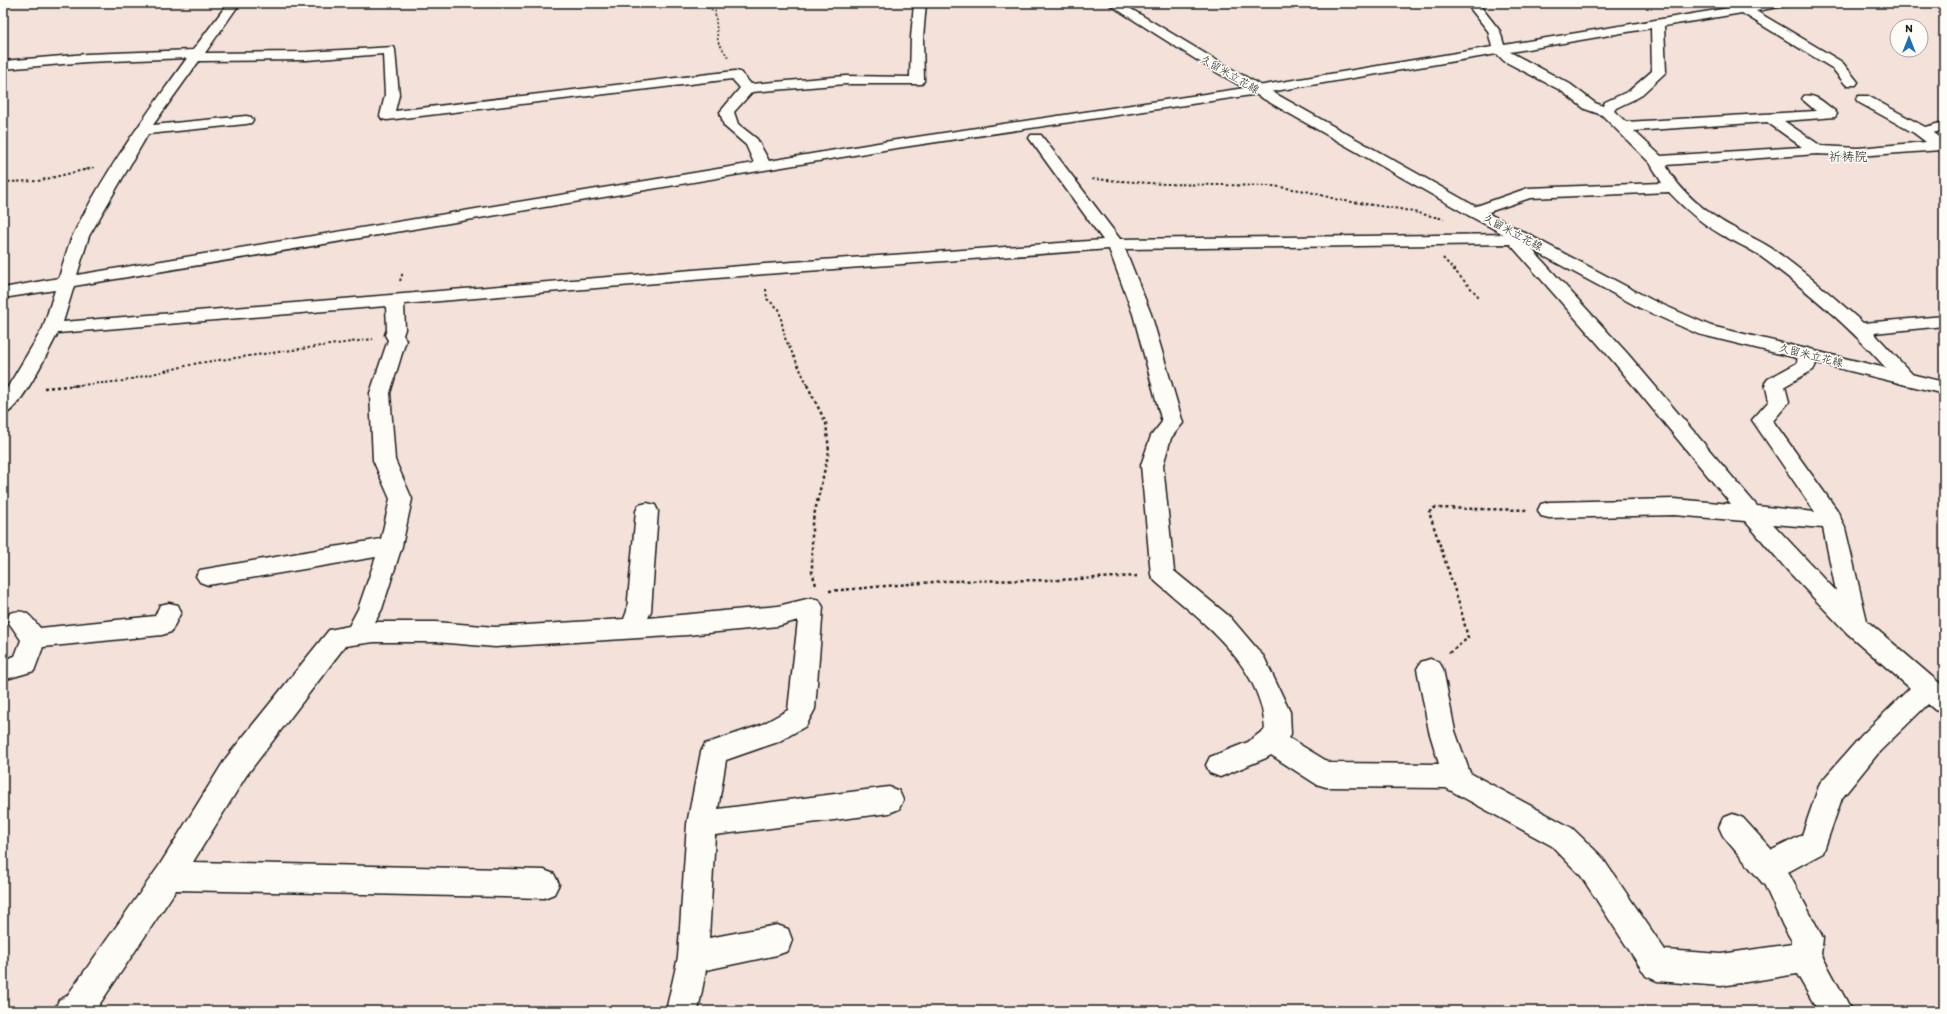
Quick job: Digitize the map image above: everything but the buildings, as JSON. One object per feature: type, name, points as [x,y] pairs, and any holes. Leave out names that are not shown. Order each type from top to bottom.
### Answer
[{"type":"street","points":[[3,408],[13,387],[52,328],[81,236],[124,160],[142,130],[234,3]]},
{"type":"street","points":[[763,166],[758,150],[748,138],[731,126],[727,112],[748,88],[846,80],[917,81],[917,38],[920,3]]},
{"type":"street","name":"久留米立花線","points":[[1113,3],[1258,90],[1520,239],[1646,304],[1705,330],[1944,388]]},
{"type":"street","points":[[1472,3],[1494,31],[1499,49],[1509,58],[1565,87],[1590,106],[1608,112],[1657,160],[1660,170],[1674,188],[1707,218],[1725,230],[1751,243],[1788,269],[1860,329],[1886,354],[1906,379]]},
{"type":"street","points":[[3,293],[763,166],[1026,124],[1258,90],[1781,3]]},
{"type":"street","points":[[1744,9],[1837,65],[1851,82]]},
{"type":"street","points":[[1608,112],[1610,105],[1634,94],[1658,72],[1660,62],[1657,23]]},
{"type":"street","points":[[3,65],[87,58],[196,55],[315,56],[389,50],[392,95],[387,116],[735,75],[748,88]]},
{"type":"street","points":[[1622,127],[1769,112],[1785,117],[1830,114],[1809,99]]},
{"type":"street","points":[[1863,99],[1919,130],[1937,134]]},
{"type":"street","points":[[1769,112],[1817,150]]},
{"type":"street","points":[[142,130],[169,129],[246,120]]},
{"type":"street","points":[[1657,160],[1817,150],[1858,152],[1937,134]]},
{"type":"street","points":[[1036,138],[1115,244],[1142,314],[1173,423],[1161,436],[1152,465],[1163,575],[1221,624],[1256,664],[1277,712],[1278,734],[1258,750],[1220,765]]},
{"type":"street","points":[[1474,212],[1528,193],[1674,188]]},
{"type":"street","points":[[52,328],[764,269],[1115,244],[1520,239],[1752,515],[1797,566],[1856,626],[1936,695],[1870,743],[1830,792],[1813,844],[1768,867]]},
{"type":"street","points":[[357,634],[370,610],[391,546],[401,500],[384,460],[380,393],[397,340],[395,300]]},
{"type":"street","points":[[1860,329],[1944,321]]},
{"type":"street","points":[[1806,354],[1806,366],[1775,383],[1779,402],[1762,420],[1826,510],[1834,528],[1856,626]]},
{"type":"street","points":[[1549,510],[1674,507],[1831,521]]},
{"type":"street","points":[[632,628],[638,611],[647,511]]},
{"type":"street","points":[[208,576],[391,546]]},
{"type":"street","points":[[70,1011],[78,1008],[169,876],[236,767],[338,637],[374,632],[436,632],[495,637],[632,628],[778,616],[815,602],[802,708],[797,718],[769,734],[714,752],[702,824],[693,957],[682,1011]]},
{"type":"street","points":[[34,638],[162,625],[169,612]]},
{"type":"street","points":[[19,620],[34,638]]},
{"type":"street","points":[[3,670],[24,664],[34,638]]},
{"type":"street","points":[[1430,669],[1442,731],[1459,782]]},
{"type":"street","points":[[1270,740],[1326,775],[1449,776],[1562,837],[1591,866],[1657,965],[1721,970],[1805,957]]},
{"type":"street","points":[[702,824],[889,800]]},
{"type":"street","points":[[1733,827],[1775,876],[1794,916],[1808,938],[1805,957],[1836,1011]]},
{"type":"street","points":[[169,876],[544,884]]},
{"type":"street","points":[[693,957],[777,940]]},
{"type":"path","points":[[709,3],[708,8],[715,11],[718,24],[718,42],[736,70],[735,75]]},
{"type":"path","points":[[3,182],[15,184],[32,181],[124,160]]},
{"type":"path","points":[[1066,178],[1164,184],[1273,186],[1306,191],[1339,200],[1400,209],[1445,219],[1474,212]]},
{"type":"path","points":[[1433,240],[1444,261],[1479,297]]},
{"type":"path","points":[[764,269],[767,299],[779,310],[785,338],[826,424],[829,451],[812,524],[812,572],[815,602]]},
{"type":"path","points":[[13,387],[123,381],[198,363],[332,344],[396,333]]},
{"type":"path","points":[[1430,669],[1468,638],[1463,613],[1434,532],[1429,512],[1434,508],[1549,510]]},
{"type":"path","points":[[815,602],[822,594],[836,589],[936,582],[1058,580],[1163,575]]},
{"type":"district","name":"祈祷院","points":[[1848,156]]}]
